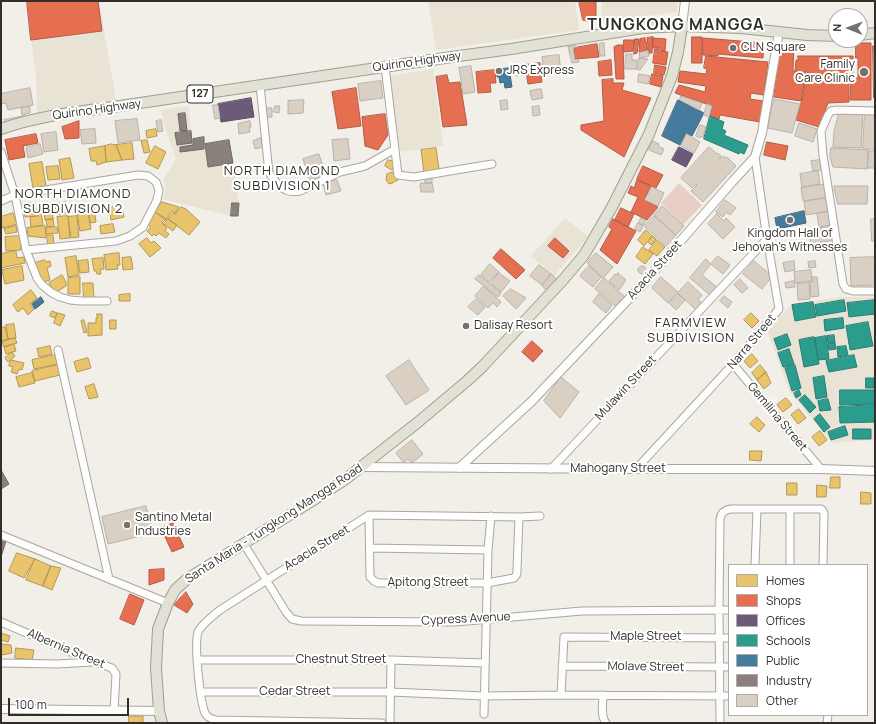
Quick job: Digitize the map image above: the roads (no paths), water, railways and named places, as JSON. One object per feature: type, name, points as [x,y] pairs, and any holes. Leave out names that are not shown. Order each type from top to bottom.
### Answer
[{"type":"main road","name":"Quirino Highway","points":[[1,129],[62,113],[113,108],[643,28],[682,26],[741,28],[814,36],[828,36]]},
{"type":"main road","name":"Santa Maria - Tungkong Mangga Road","points":[[162,723],[159,711],[156,668],[158,629],[168,603],[175,590],[187,579],[343,481],[417,423],[483,366],[563,280],[584,255],[590,245],[612,207],[649,134],[672,76],[682,26]]},
{"type":"street","points":[[682,26],[685,1]]},
{"type":"street","name":"Acacia Street","points":[[459,468],[532,402],[643,284],[755,157],[762,133],[779,32]]},
{"type":"street","points":[[385,66],[398,175],[414,177],[492,164]]},
{"type":"street","points":[[260,85],[269,173],[286,191],[300,191],[340,172],[365,166],[395,149]]},
{"type":"street","points":[[875,111],[831,111],[821,131],[823,155],[843,284],[846,289],[853,291],[875,291]]},
{"type":"street","points":[[1,152],[15,195],[26,250],[37,278],[42,286],[52,293],[70,300],[107,301]]},
{"type":"street","name":"Narra Street","points":[[636,470],[733,364],[780,309],[767,239],[755,157]]},
{"type":"street","points":[[1,201],[15,195],[138,175],[148,176],[156,182],[159,190],[157,200],[143,227],[130,236],[116,240],[26,250]]},
{"type":"street","name":"Mulawin Street","points":[[551,468],[767,239]]},
{"type":"street","points":[[58,350],[109,579]]},
{"type":"street","name":"Gemilina Street","points":[[733,364],[821,469]]},
{"type":"street","name":"Mahogany Street","points":[[362,466],[636,470],[821,469],[875,471]]},
{"type":"street","points":[[720,723],[720,515],[726,509],[731,508],[821,509],[824,514],[823,564]]},
{"type":"street","points":[[755,564],[756,509]]},
{"type":"street","points":[[790,509],[790,564]]},
{"type":"street","points":[[488,550],[370,548],[369,515],[540,516]]},
{"type":"street","name":"Acacia Street","points":[[369,515],[266,580],[220,610],[209,619],[198,631],[197,660],[200,692],[205,713],[211,719],[382,723]]},
{"type":"street","points":[[484,714],[488,550],[491,516]]},
{"type":"street","name":"Apitong Street","points":[[370,548],[370,577],[378,583],[487,583],[514,578],[517,574],[518,517]]},
{"type":"street","points":[[1,535],[168,603]]},
{"type":"street","name":"Cypress Avenue","points":[[244,544],[286,612],[292,619],[301,621],[455,622],[582,611],[728,610]]},
{"type":"street","name":"Albernia Street","points":[[1,622],[94,662],[112,668],[116,674],[114,711]]},
{"type":"street","name":"Maple Street","points":[[562,666],[564,637],[728,638]]},
{"type":"street","name":"Chestnut Street","points":[[197,660],[391,660],[485,663]]},
{"type":"street","points":[[390,723],[391,660]]},
{"type":"street","points":[[1,663],[57,664],[94,662]]},
{"type":"street","points":[[561,695],[562,666]]},
{"type":"street","name":"Molave Street","points":[[562,666],[728,667]]},
{"type":"street","name":"Cedar Street","points":[[200,692],[390,692],[484,696],[728,696]]},
{"type":"street","points":[[603,695],[602,715],[606,723]]},
{"type":"street","points":[[1,709],[159,711]]},
{"type":"place","name":"CLN Square","points":[[733,48]]},
{"type":"place","name":"JRS Express","points":[[499,71]]},
{"type":"place","name":"Family Care Clinic","points":[[864,72]]},
{"type":"place","name":"Kingdom Hall of Jehovah's Witnesses","points":[[790,220]]},
{"type":"place","name":"Dalisay Resort","points":[[466,326]]},
{"type":"place","name":"Santino Metal Industries","points":[[127,525]]},
{"type":"district","name":"TUNGKONG MANGGA","points":[[676,26]]},
{"type":"district","name":"NORTH DIAMOND SUBDIVISION 1","points":[[282,178]]},
{"type":"district","name":"NORTH DIAMOND SUBDIVISION 2","points":[[73,202]]},
{"type":"district","name":"FARMVIEW SUBDIVISION","points":[[691,330]]}]
